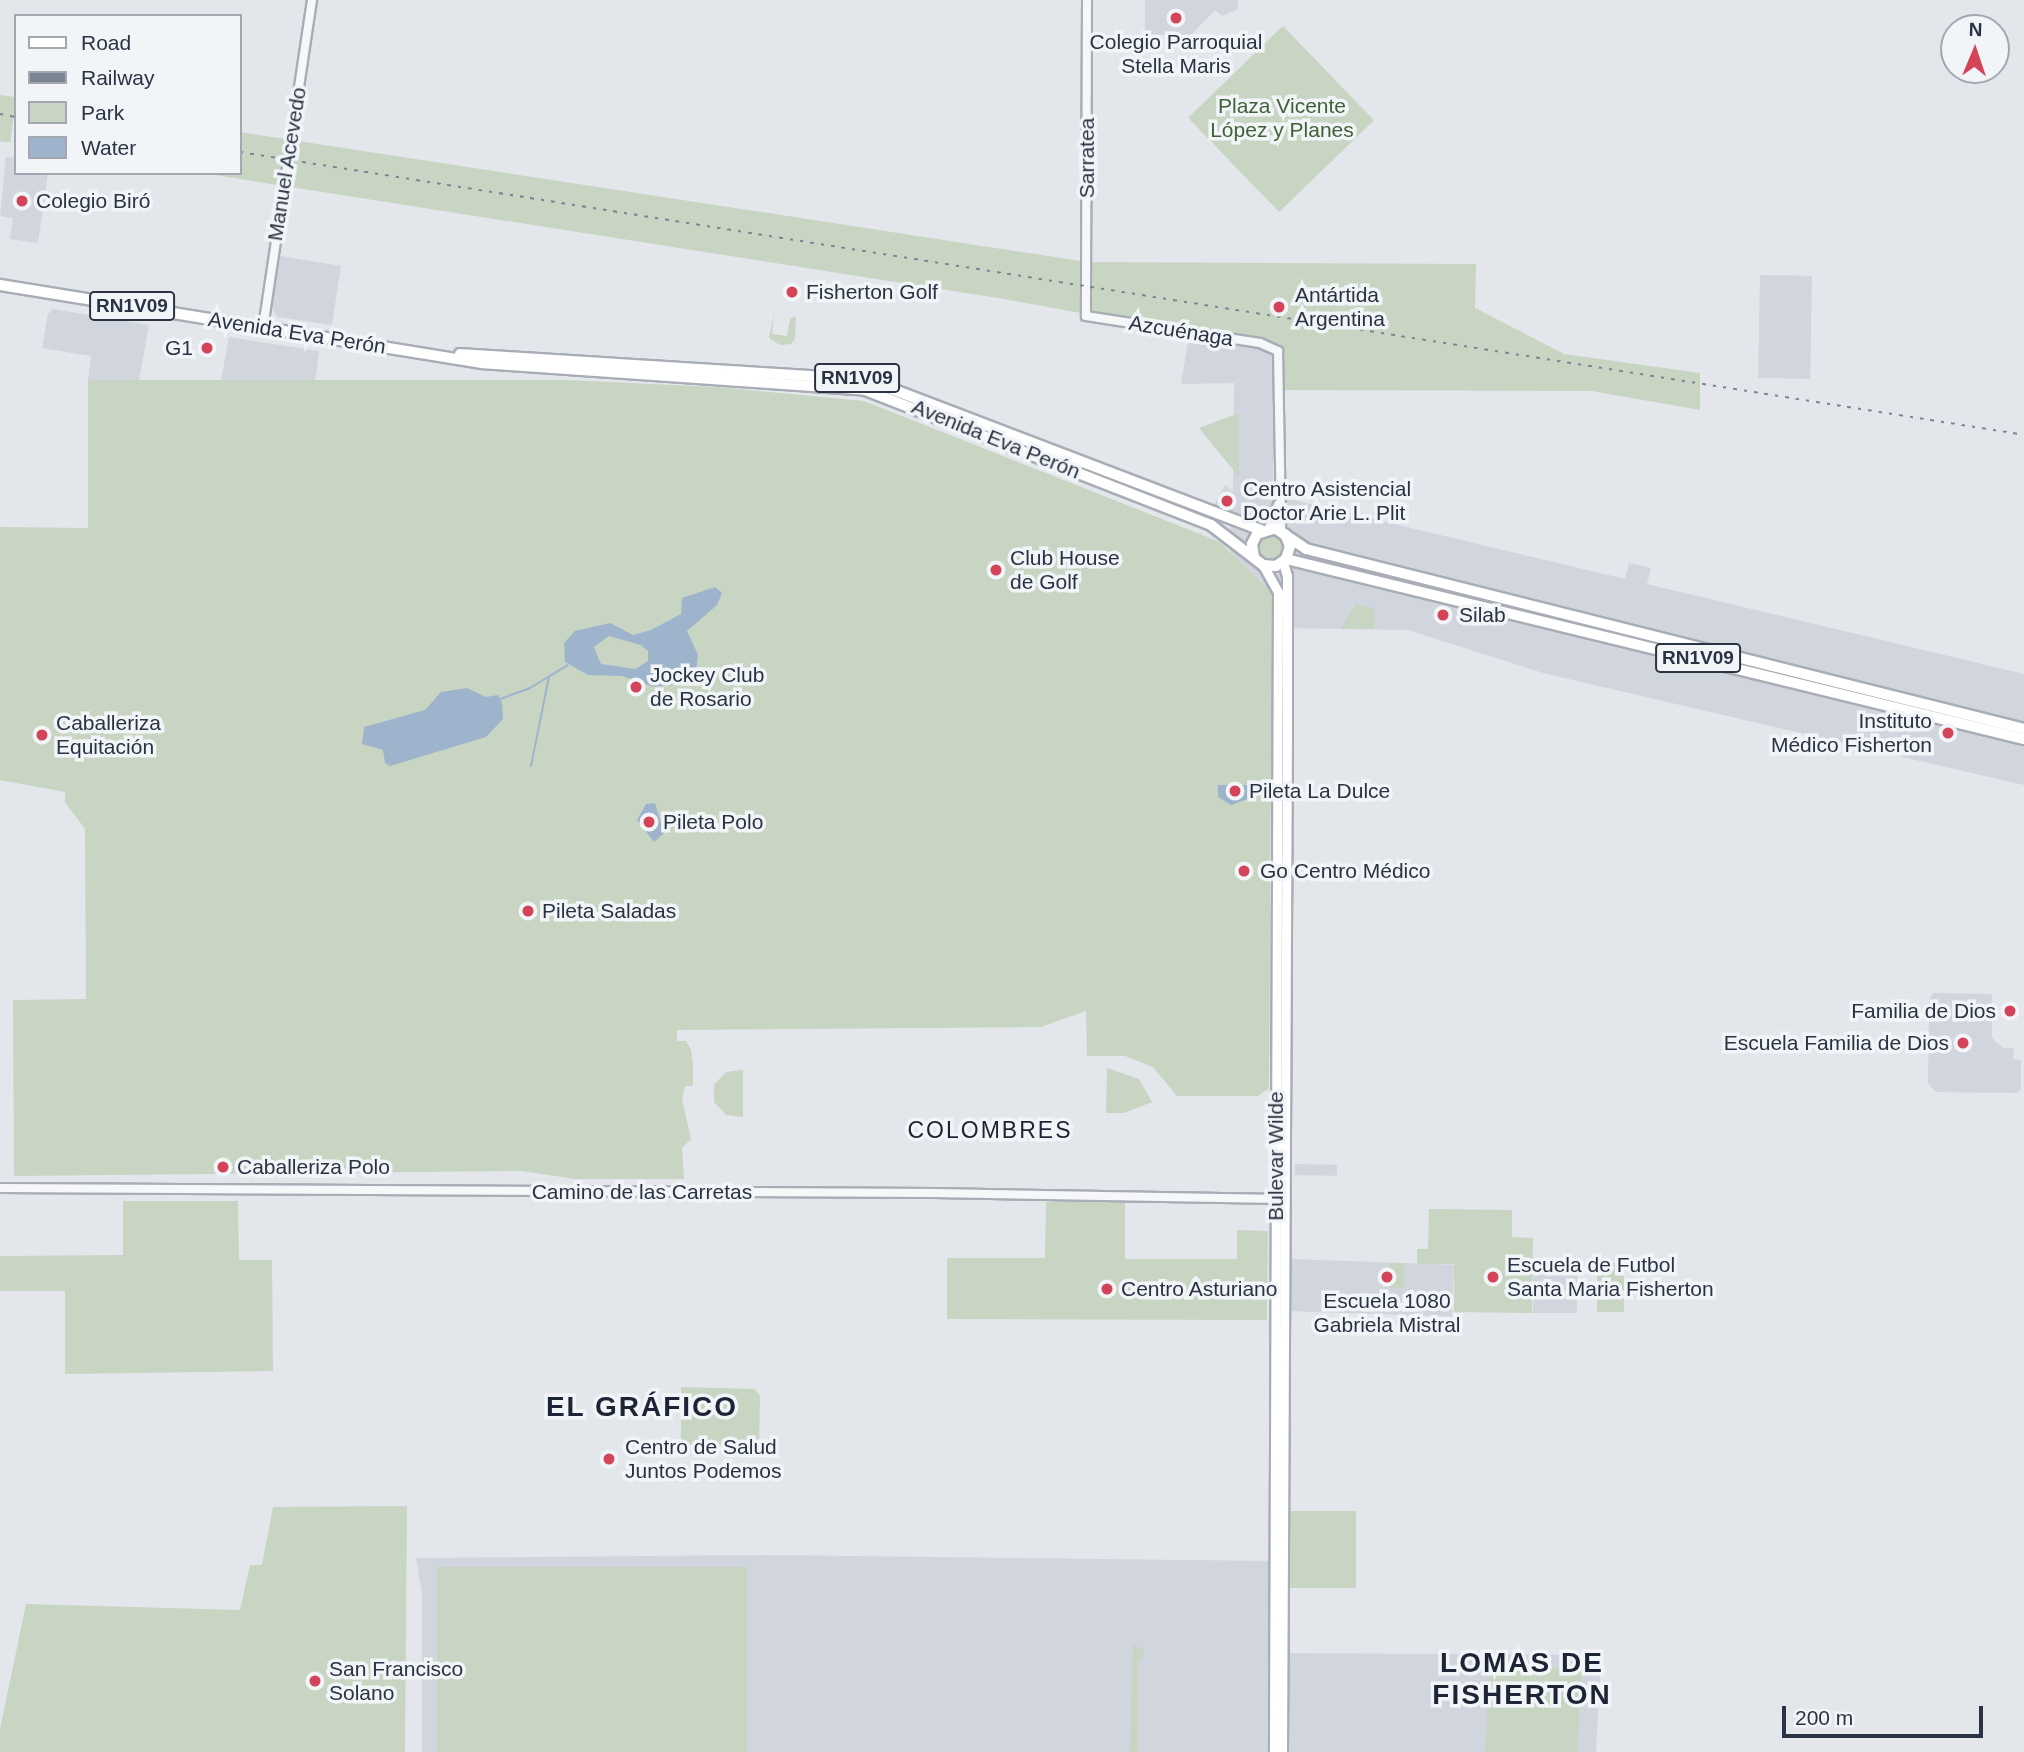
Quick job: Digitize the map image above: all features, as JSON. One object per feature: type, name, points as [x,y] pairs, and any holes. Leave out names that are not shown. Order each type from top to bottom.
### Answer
[{"type":"main road","name":"Avenida Eva Perón","points":[[0,285],[530,368],[865,390],[1211,526],[1254,557]]},
{"type":"main road","name":"Avenida Eva Perón","points":[[428,353],[868,380],[1265,529]]},
{"type":"main road","name":"RN1V09","points":[[1265,529],[1283,533],[1312,551],[2024,729]]},
{"type":"main road","points":[[1254,557],[1252,544],[1265,529]]},
{"type":"main road","points":[[1283,533],[1290,546],[1284,560]]},
{"type":"main road","name":"RN1V09","points":[[1254,557],[1263,565],[1284,560],[2024,739]]},
{"type":"main road","name":"Bulevar Wilde","points":[[1274,1752],[1287,576],[1284,560]]},
{"type":"main road","name":"Bulevar Wilde","points":[[1263,565],[1278,592],[1282,1752]]},
{"type":"street","name":"Manuel Acevedo","points":[[263,328],[312,0]]},
{"type":"street","name":"Sarratea","points":[[1086,316],[1087,0]]},
{"type":"street","name":"Azcuénaga","points":[[1086,316],[1275,348],[1282,365],[1279,502]]},
{"type":"street","points":[[1265,529],[1279,502]]},
{"type":"street","points":[[1279,502],[1283,533]]},
{"type":"street","name":"Camino de las Carretas","points":[[0,1188],[1280,1199]]},
{"type":"shaded area","name":"Colegio Parroquial Stella Maris","points":[[1145,0],[1238,0],[1238,9],[1222,16],[1215,10],[1190,36],[1169,40],[1168,35],[1145,35]]},
{"type":"shaded area","name":"Colegio Biró","points":[[6,157],[14,158],[14,175],[48,175],[38,243],[10,239],[13,218],[0,216]]},
{"type":"shaded area","points":[[280,256],[341,266],[332,325],[277,317],[272,308]]},
{"type":"shaded area","points":[[1760,275],[1812,276],[1810,379],[1758,378]]},
{"type":"shaded area","points":[[53,309],[149,325],[139,380],[88,380],[91,356],[42,348],[48,314]]},
{"type":"shaded area","points":[[1189,336],[1266,348],[1274,359],[1273,495],[1625,579],[1629,563],[1651,568],[1647,584],[2024,674],[2024,785],[1881,752],[1859,754],[1860,747],[1543,673],[1408,630],[1287,628],[1229,549],[1231,511],[1214,505],[1225,485],[1233,492],[1234,383],[1181,384]]},
{"type":"shaded area","points":[[229,337],[319,351],[315,381],[221,381]]},
{"type":"shaded area","name":"Escuela Familia de Dios","points":[[1933,993],[1992,994],[1992,1038],[2003,1048],[2014,1048],[2013,1059],[2021,1060],[2021,1090],[2016,1093],[1936,1092],[1928,1083],[1929,1000]]},
{"type":"shaded area","points":[[1295,1164],[1337,1165],[1337,1176],[1295,1175]]},
{"type":"shaded area","points":[[1289,1259],[1454,1265],[1452,1317],[1287,1311]]},
{"type":"shaded area","points":[[1533,1259],[1577,1259],[1577,1313],[1533,1313]]},
{"type":"shaded area","points":[[765,1555],[1275,1561],[1275,1653],[1601,1655],[1596,1752],[422,1752],[422,1594],[416,1558]]},
{"type":"green space","name":"Plaza Vicente López y Planes","points":[[1283,26],[1374,120],[1279,212],[1188,118]]},
{"type":"green space","points":[[0,95],[14,97],[10,143],[0,141]]},
{"type":"green space","points":[[242,132],[1087,262],[1476,264],[1475,308],[1564,354],[1700,373],[1700,410],[1592,391],[1281,390],[1275,348],[1004,299],[215,175],[242,175]]},
{"type":"green space","points":[[774,313],[772,334],[787,336],[790,319],[796,316],[795,339],[791,344],[780,345],[769,338]]},
{"type":"green space","name":"Jockey Club de Rosario","points":[[88,380],[566,380],[717,387],[864,401],[1220,542],[1272,593],[1269,1088],[1258,1096],[1177,1096],[1153,1067],[1125,1056],[1087,1056],[1086,1011],[1041,1027],[677,1030],[677,1041],[686,1041],[691,1050],[693,1066],[693,1086],[685,1086],[682,1099],[691,1139],[682,1148],[684,1179],[575,1179],[522,1171],[14,1176],[13,1000],[86,999],[85,829],[65,802],[65,792],[0,780],[0,527],[88,528]]},
{"type":"green space","points":[[1239,413],[1239,477],[1199,428]]},
{"type":"green space","points":[[1265,529],[1288,540],[1283,562],[1259,563],[1253,539]]},
{"type":"green space","points":[[1356,604],[1374,609],[1374,629],[1341,629]]},
{"type":"green space","points":[[1107,1068],[1139,1079],[1152,1102],[1124,1113],[1106,1113]]},
{"type":"green space","points":[[743,1070],[743,1117],[726,1115],[714,1102],[714,1085],[726,1072]]},
{"type":"green space","points":[[123,1201],[238,1201],[239,1260],[272,1260],[273,1371],[65,1374],[65,1291],[0,1291],[0,1256],[123,1255]]},
{"type":"green space","name":"Centro Asturiano","points":[[1046,1202],[1125,1202],[1125,1259],[1237,1259],[1237,1230],[1268,1231],[1267,1320],[947,1319],[947,1258],[1045,1258]]},
{"type":"green space","points":[[1429,1209],[1512,1210],[1512,1237],[1533,1238],[1532,1313],[1454,1312],[1454,1264],[1417,1264],[1417,1249],[1428,1249]]},
{"type":"green space","points":[[1389,1263],[1404,1263],[1404,1288],[1389,1288]]},
{"type":"green space","points":[[1597,1263],[1624,1263],[1624,1312],[1597,1312]]},
{"type":"green space","points":[[681,1387],[755,1389],[760,1396],[759,1445],[681,1445]]},
{"type":"green space","points":[[407,1506],[405,1752],[0,1752],[0,1729],[26,1604],[240,1610],[250,1565],[262,1565],[273,1507]]},
{"type":"green space","points":[[1287,1511],[1356,1511],[1356,1588],[1287,1588]]},
{"type":"green space","points":[[437,1567],[747,1567],[747,1752],[437,1752]]},
{"type":"green space","points":[[1133,1645],[1143,1649],[1144,1656],[1138,1660],[1138,1752],[1130,1752]]},
{"type":"green space","points":[[1490,1667],[1578,1669],[1582,1673],[1577,1752],[1485,1752]]},
{"type":"water","points":[[715,587],[722,593],[717,605],[687,631],[698,655],[695,679],[654,687],[622,676],[588,675],[565,662],[564,643],[575,631],[610,623],[633,635],[651,630],[681,614],[682,598]],"holes":[[[609,636],[641,645],[648,651],[648,661],[635,669],[601,664],[594,647]]]},
{"type":"water","points":[[467,688],[486,697],[498,695],[502,703],[503,719],[486,737],[390,766],[385,763],[383,750],[362,744],[364,727],[425,710],[441,692]]},
{"type":"water","name":"Pileta La Dulce","points":[[1218,785],[1251,785],[1251,798],[1231,805],[1218,797]]},
{"type":"water","name":"Pileta Polo","points":[[655,803],[664,833],[654,842],[637,820],[646,804]]},
{"type":"waterway","points":[[500,699],[530,688],[568,665]]},
{"type":"waterway","points":[[531,766],[549,677]]},
{"type":"railway","points":[[0,114],[14,117]]},
{"type":"railway","points":[[242,152],[2024,435]]},
{"type":"place","name":"Colegio Parroquial Stella Maris","points":[[1176,18]]},
{"type":"place","name":"Colegio Biró","points":[[22,201]]},
{"type":"place","name":"Fisherton Golf","points":[[792,292]]},
{"type":"place","name":"Antártida Argentina","points":[[1279,307]]},
{"type":"place","name":"G1","points":[[207,348]]},
{"type":"place","name":"Centro Asistencial Doctor Arie L. Plit","points":[[1227,501]]},
{"type":"place","name":"Club House de Golf","points":[[996,570]]},
{"type":"place","name":"Silab","points":[[1443,615]]},
{"type":"place","name":"Jockey Club de Rosario","points":[[636,687]]},
{"type":"place","name":"Instituto Médico Fisherton","points":[[1948,733]]},
{"type":"place","name":"Caballeriza Equitación","points":[[42,735]]},
{"type":"place","name":"Pileta La Dulce","points":[[1235,791]]},
{"type":"place","name":"Pileta Polo","points":[[649,822]]},
{"type":"place","name":"Go Centro Médico","points":[[1244,871]]},
{"type":"place","name":"Pileta Saladas","points":[[528,911]]},
{"type":"place","name":"Familia de Dios","points":[[2010,1011]]},
{"type":"place","name":"Escuela Familia de Dios","points":[[1963,1043]]},
{"type":"place","name":"Caballeriza Polo","points":[[223,1167]]},
{"type":"place","name":"Escuela 1080 Gabriela Mistral","points":[[1387,1277]]},
{"type":"place","name":"Escuela de Futbol Santa Maria Fisherton","points":[[1493,1277]]},
{"type":"place","name":"Centro Asturiano","points":[[1107,1289]]},
{"type":"place","name":"Centro de Salud Juntos Podemos","points":[[609,1459]]},
{"type":"place","name":"San Francisco Solano","points":[[315,1681]]},
{"type":"district","name":"COLOMBRES","points":[[990,1130]]},
{"type":"district","name":"EL GRÁFICO","points":[[642,1407]]},
{"type":"district","name":"LOMAS DE FISHERTON","points":[[1522,1679]]}]
